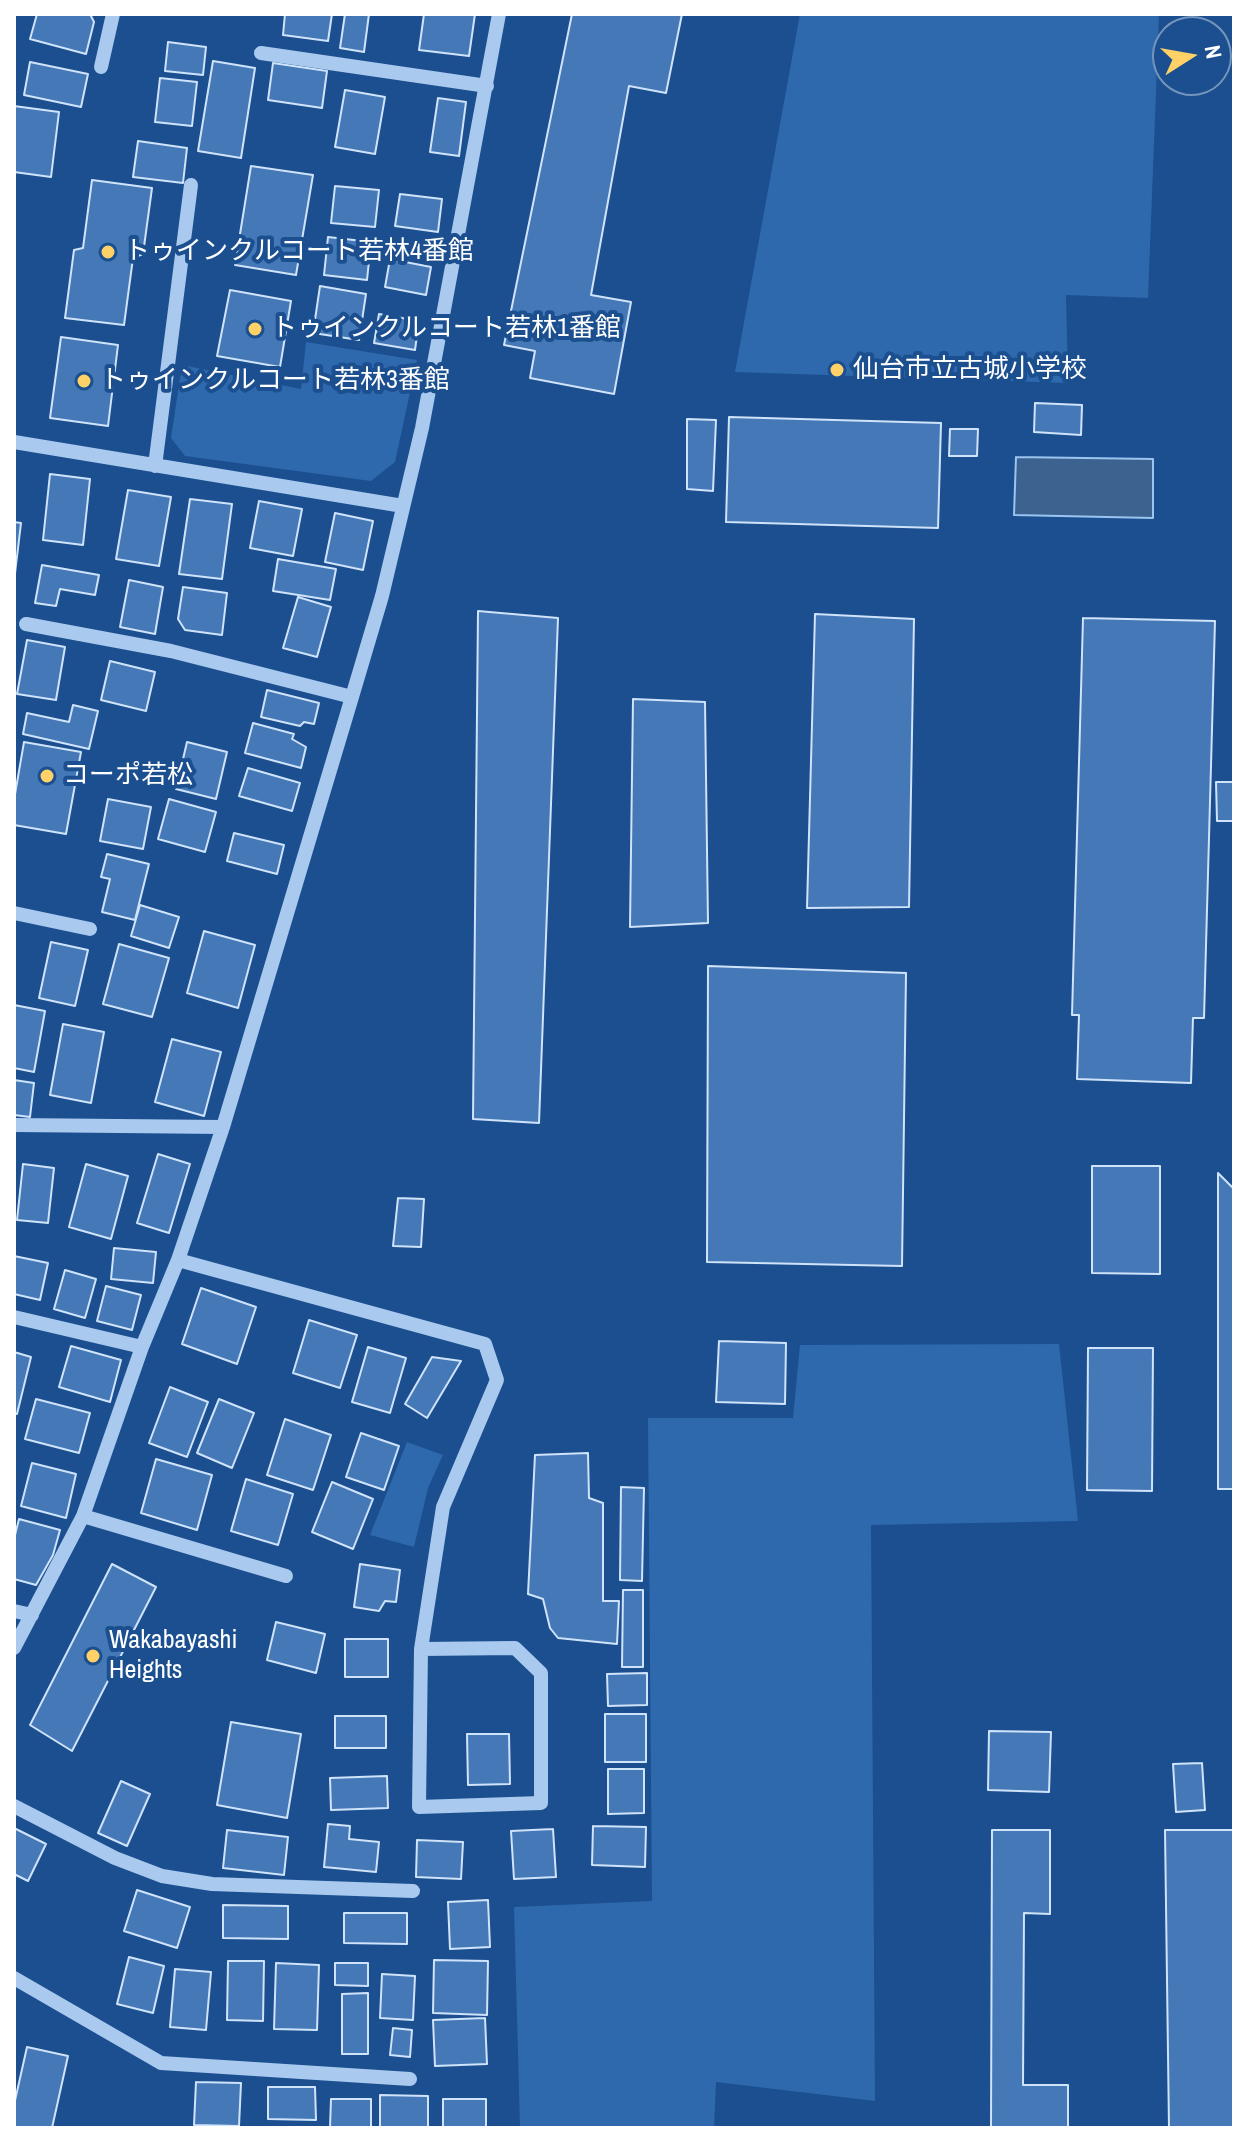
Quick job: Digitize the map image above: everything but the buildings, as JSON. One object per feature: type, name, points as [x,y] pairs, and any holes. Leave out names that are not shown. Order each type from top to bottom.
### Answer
[{"type":"street","points":[[101,67],[113,14]]},
{"type":"street","points":[[14,1648],[83,1516],[142,1347],[178,1260],[223,1127],[382,596],[422,428],[499,14]]},
{"type":"street","points":[[261,53],[487,86]]},
{"type":"street","points":[[155,466],[191,185]]},
{"type":"street","points":[[14,442],[403,506]]},
{"type":"street","points":[[26,624],[171,651],[352,697]]},
{"type":"street","points":[[14,913],[90,929]]},
{"type":"street","points":[[14,1125],[223,1127]]},
{"type":"street","points":[[178,1260],[485,1344],[497,1380],[443,1507],[421,1649],[419,1807],[541,1803],[541,1673],[515,1648],[421,1649]]},
{"type":"street","points":[[14,1317],[142,1347]]},
{"type":"street","points":[[83,1516],[286,1576]]},
{"type":"street","points":[[14,1611],[32,1615]]},
{"type":"street","points":[[14,1806],[115,1858],[162,1876],[212,1884],[413,1891]]},
{"type":"street","points":[[14,1978],[161,2063],[410,2079]]},
{"type":"shaded area","points":[[800,14],[1159,14],[1152,16],[1152,96],[1156,96],[1148,298],[1066,295],[1068,383],[735,372]]},
{"type":"shaded area","points":[[306,342],[417,360],[395,462],[371,481],[185,456],[171,438],[182,365],[301,389]]},
{"type":"shaded area","points":[[1016,457],[1153,459],[1153,518],[1014,515]]},
{"type":"shaded area","points":[[1059,1344],[1078,1521],[871,1525],[875,2101],[716,2082],[714,2128],[520,2128],[514,1907],[652,1901],[648,1418],[793,1418],[800,1345]]},
{"type":"shaded area","points":[[407,1442],[443,1455],[428,1488],[414,1547],[370,1535]]},
{"type":"place","name":"トゥインクルコート若林4番館","points":[[108,252]]},
{"type":"place","name":"トゥインクルコート若林1番館","points":[[255,329]]},
{"type":"place","name":"仙台市立古城小学校","points":[[837,370]]},
{"type":"place","name":"トゥインクルコート若林3番館","points":[[84,381]]},
{"type":"place","name":"コーポ若松","points":[[47,776]]},
{"type":"place","name":"Wakabayashi Heights","points":[[93,1656]]}]
